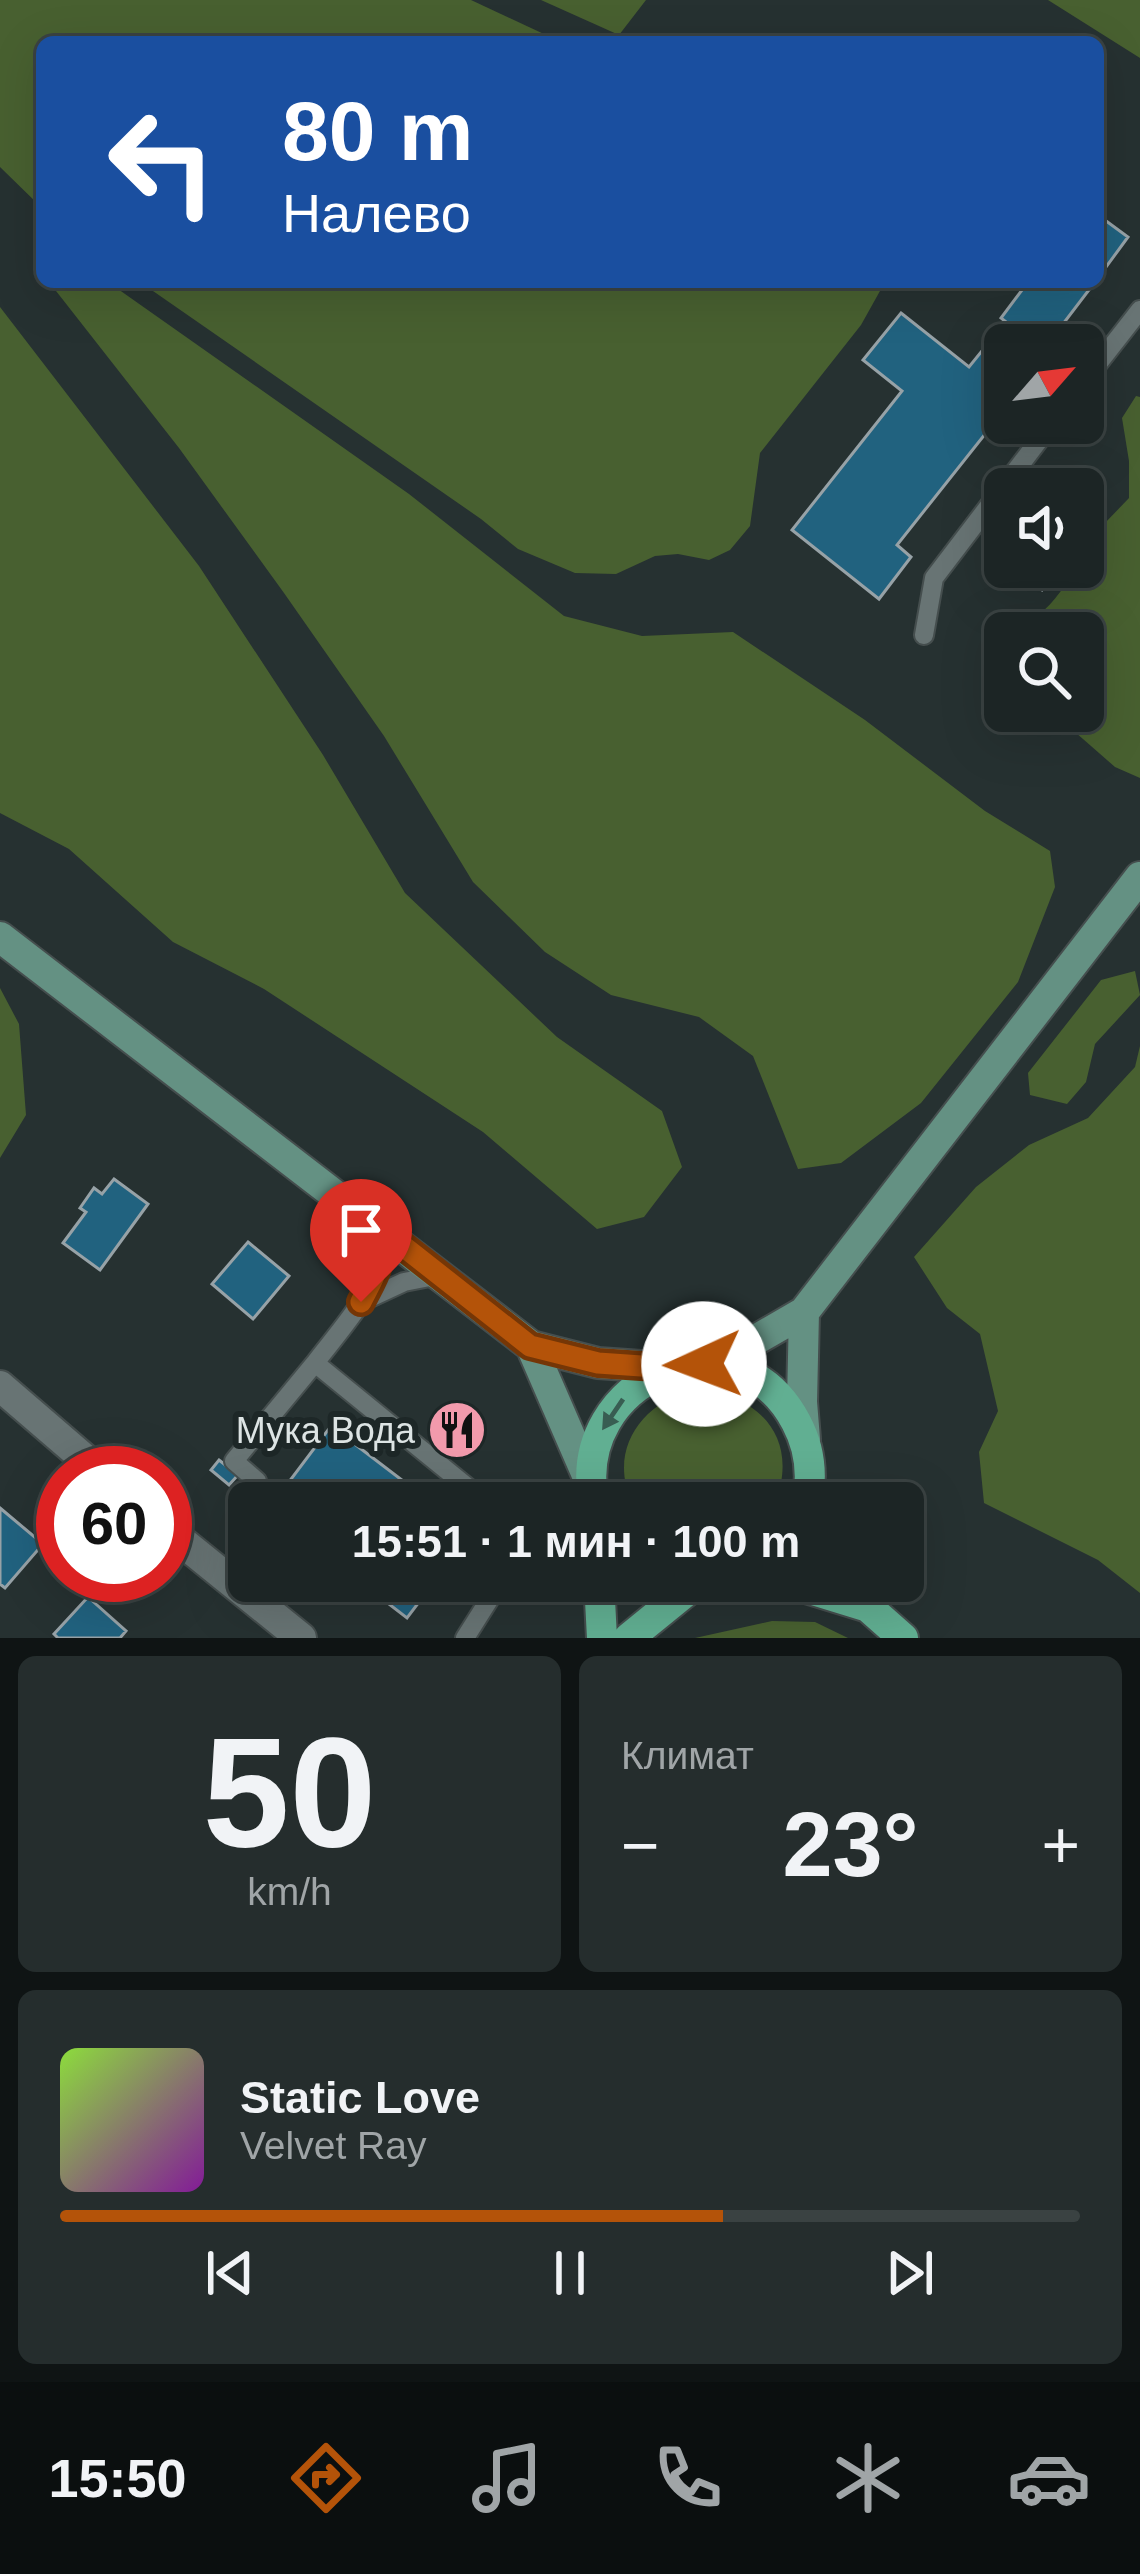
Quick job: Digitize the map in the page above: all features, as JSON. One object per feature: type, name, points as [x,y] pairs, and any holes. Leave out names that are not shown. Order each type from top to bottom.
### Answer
[{"type":"main road","points":[[704,1364],[804,1312],[1140,878]]},
{"type":"main road","points":[[0,937],[530,1346],[598,1363],[670,1368],[704,1364],[737,1370],[766,1385],[790,1409],[805,1438]]},
{"type":"main road","points":[[804,1312],[810,1482]]},
{"type":"main road","points":[[530,1346],[587,1482]]},
{"type":"main road","points":[[592,1482],[594,1445],[610,1411],[636,1385],[670,1368]]},
{"type":"main road","points":[[600,1602],[602,1638]]},
{"type":"main road","points":[[629,1638],[678,1602]]},
{"type":"main road","points":[[869,1602],[903,1638]]},
{"type":"street","points":[[0,1386],[70,1446]]},
{"type":"street","points":[[192,1550],[301,1638]]},
{"type":"lane","points":[[1104,358],[1137,320]]},
{"type":"lane","points":[[924,635],[934,578],[1036,444]]},
{"type":"lane","points":[[257,1481],[234,1461],[361,1302],[380,1264],[383,1245],[375,1224]]},
{"type":"lane","points":[[361,1302],[404,1282],[440,1275]]},
{"type":"lane","points":[[315,1363],[461,1482]]},
{"type":"lane","points":[[464,1638],[487,1602]]},
{"type":"green space","points":[[0,0],[471,0],[548,36],[36,36],[36,202],[0,167]]},
{"type":"green space","points":[[541,0],[646,0],[619,35]]},
{"type":"green space","points":[[1048,0],[1140,0],[1140,58]]},
{"type":"green space","points":[[54,288],[117,288],[409,494],[564,616],[642,636],[733,632],[865,720],[985,811],[1050,851],[1055,887],[1018,982],[921,1103],[841,1163],[798,1169],[753,1056],[699,1017],[611,995],[545,952],[473,882],[384,736],[179,448]]},
{"type":"green space","points":[[149,288],[882,288],[861,325],[760,453],[750,526],[730,550],[709,560],[678,554],[655,556],[616,574],[575,573],[518,549]]},
{"type":"green space","points":[[0,307],[199,566],[323,755],[405,893],[557,1037],[662,1111],[682,1167],[644,1217],[597,1229],[483,1132],[264,989],[173,942],[69,849],[0,813]]},
{"type":"green space","points":[[1136,396],[1140,397],[1140,778],[1115,767],[1075,732],[1104,732],[1104,612],[1042,612],[1063,588],[1104,588],[1104,525],[1129,498],[1122,418]]},
{"type":"green space","points":[[1135,971],[1140,995],[1095,1044],[1086,1082],[1067,1104],[1030,1095],[1028,1073],[1101,980]]},
{"type":"green space","points":[[0,988],[19,1024],[26,1115],[0,1158]]},
{"type":"green space","points":[[1140,1046],[1140,1593],[1098,1560],[984,1503],[979,1452],[998,1411],[980,1334],[947,1308],[914,1257],[976,1187],[1029,1145],[1088,1118],[1135,1067]]},
{"type":"green space","points":[[692,1389],[715,1392],[754,1409],[777,1439],[781,1482],[626,1482],[624,1465],[634,1432],[644,1418]]},
{"type":"green space","points":[[772,1621],[815,1622],[848,1638],[695,1638]]},
{"type":"building","points":[[1104,219],[1128,237],[1104,270]]},
{"type":"building","points":[[1024,288],[1090,288],[1063,324],[1009,324],[1001,318]]},
{"type":"building","points":[[901,313],[969,367],[984,348],[984,435],[897,545],[911,557],[879,599],[792,530],[902,391],[863,360]]},
{"type":"building","points":[[114,1179],[148,1204],[100,1270],[63,1243],[86,1212],[80,1208],[94,1188],[102,1194]]},
{"type":"building","points":[[248,1242],[289,1276],[253,1319],[212,1284]]},
{"type":"building","points":[[331,1426],[404,1482],[289,1482]]},
{"type":"building","points":[[219,1460],[238,1475],[228,1484],[211,1470]]},
{"type":"building","points":[[0,1508],[36,1538],[36,1552],[5,1588],[0,1584]]},
{"type":"building","points":[[83,1602],[94,1602],[126,1631],[120,1638],[58,1638],[54,1634]]},
{"type":"building","points":[[386,1602],[419,1602],[407,1618]]},
{"type":"place","name":"Мука Вода","points":[[457,1430]]},
{"type":"route","points":[[361,1302],[380,1264],[383,1245],[375,1224],[530,1346],[598,1363],[670,1368],[704,1364]]}]
